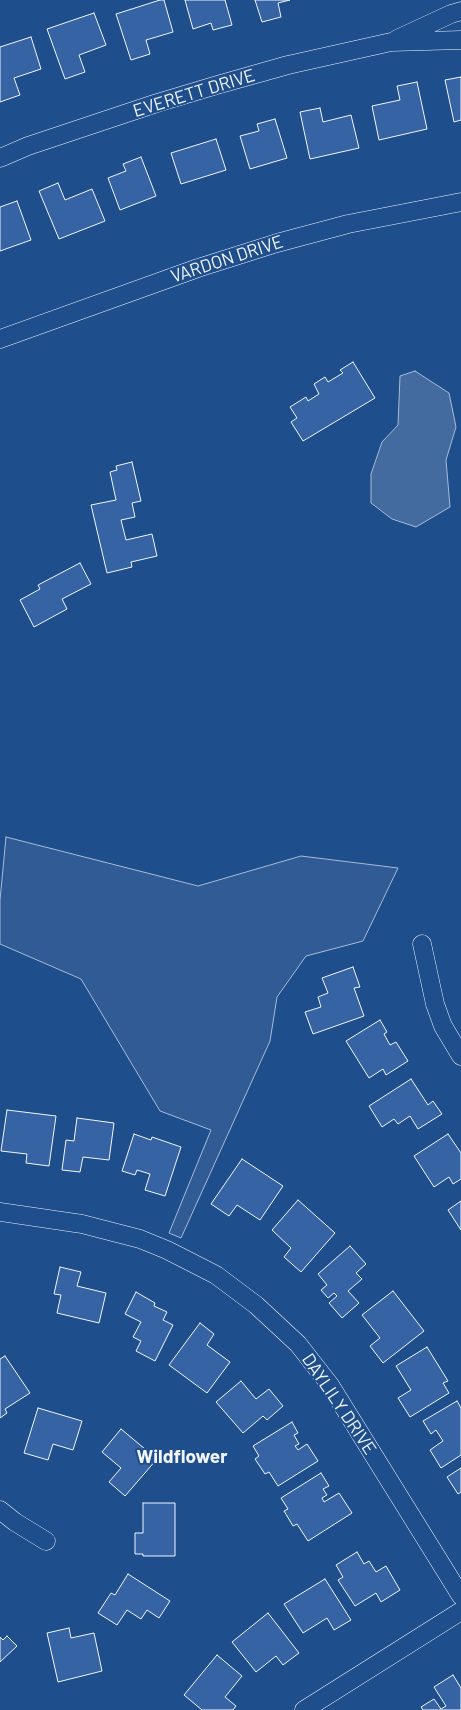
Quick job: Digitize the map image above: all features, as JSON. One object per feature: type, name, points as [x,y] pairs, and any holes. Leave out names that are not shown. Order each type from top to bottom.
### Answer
[{"type":"street","name":"EVERETT DRIVE","points":[[391,42],[461,11]]},
{"type":"street","name":"EVERETT DRIVE","points":[[0,158],[28,146],[217,85],[288,65],[391,42],[461,40]]},
{"type":"street","name":"VARDON DRIVE","points":[[0,339],[198,268],[277,243],[348,224],[461,202]]},
{"type":"street","points":[[422,944],[435,1004],[443,1026],[461,1056]]},
{"type":"street","name":"DAYLILY DRIVE","points":[[0,1212],[82,1224],[140,1239],[167,1250],[216,1275],[256,1305],[298,1344],[330,1385],[461,1596]]},
{"type":"street","points":[[0,1510],[46,1541]]},
{"type":"street","points":[[304,1710],[461,1611]]},
{"type":"shaded area","points":[[415,371],[449,393],[456,427],[446,460],[450,507],[416,527],[392,519],[371,503],[371,474],[382,442],[398,425],[400,376]]},
{"type":"shaded area","points":[[6,837],[198,886],[301,856],[398,868],[363,941],[306,956],[277,997],[270,1041],[181,1238],[169,1233],[211,1130],[160,1111],[81,979],[0,944],[0,900]]},
{"type":"building","points":[[164,0],[173,32],[146,40],[150,54],[131,60],[116,14]]},
{"type":"building","points":[[185,0],[225,0],[232,25],[213,30],[211,23],[193,29]]},
{"type":"building","points":[[255,0],[290,0],[278,3],[281,17],[262,22]]},
{"type":"building","points":[[94,13],[106,45],[79,55],[85,72],[65,79],[47,29]]},
{"type":"building","points":[[31,37],[41,69],[14,78],[20,95],[0,102],[0,47]]},
{"type":"building","points":[[461,77],[461,120],[454,122],[445,80]]},
{"type":"building","points":[[417,82],[427,129],[379,140],[372,106],[400,100],[397,86]]},
{"type":"building","points":[[320,108],[323,122],[351,115],[359,148],[310,159],[300,112]]},
{"type":"building","points":[[275,119],[287,158],[250,169],[240,136],[259,131],[257,124]]},
{"type":"building","points":[[216,139],[226,170],[181,184],[171,153]]},
{"type":"building","points":[[141,157],[156,196],[120,210],[108,178],[126,171],[123,164]]},
{"type":"building","points":[[58,183],[65,200],[92,189],[105,221],[59,239],[39,191]]},
{"type":"building","points":[[17,201],[31,240],[0,251],[0,207]]},
{"type":"building","points":[[353,362],[375,398],[303,441],[291,422],[297,418],[290,407],[306,397],[308,401],[319,394],[314,384],[325,377],[328,382],[343,373],[340,370]]},
{"type":"building","points":[[132,462],[141,501],[132,503],[135,517],[121,520],[126,540],[152,534],[157,556],[131,562],[132,567],[107,573],[91,505],[116,500],[110,472],[117,470],[116,466]]},
{"type":"building","points":[[80,563],[91,584],[62,599],[67,609],[34,627],[20,600],[40,589],[38,585]]},
{"type":"building","points":[[353,967],[360,987],[354,988],[364,1016],[313,1034],[305,1012],[321,1007],[318,997],[328,993],[322,978]]},
{"type":"building","points":[[380,1020],[387,1032],[384,1034],[390,1045],[396,1042],[408,1061],[386,1075],[383,1069],[369,1078],[346,1041]]},
{"type":"building","points":[[411,1079],[428,1105],[433,1101],[442,1114],[418,1129],[410,1116],[398,1124],[394,1119],[382,1127],[369,1106]]},
{"type":"building","points":[[7,1110],[56,1116],[49,1166],[26,1163],[27,1154],[1,1151]]},
{"type":"building","points":[[77,1118],[114,1123],[109,1160],[83,1157],[80,1172],[62,1170],[66,1140],[74,1141]]},
{"type":"building","points":[[134,1134],[151,1140],[152,1137],[181,1147],[165,1196],[145,1190],[150,1174],[137,1170],[135,1175],[122,1171]]},
{"type":"building","points":[[448,1134],[461,1153],[461,1179],[453,1184],[449,1177],[434,1187],[414,1156]]},
{"type":"building","points":[[242,1159],[283,1186],[260,1220],[237,1205],[229,1216],[211,1204]]},
{"type":"building","points":[[298,1200],[335,1233],[301,1272],[284,1257],[291,1248],[272,1230]]},
{"type":"building","points":[[461,1201],[461,1230],[448,1210]]},
{"type":"building","points":[[350,1246],[366,1264],[356,1273],[362,1279],[348,1291],[359,1303],[342,1318],[329,1303],[337,1296],[334,1293],[328,1298],[321,1290],[327,1285],[318,1274]]},
{"type":"building","points":[[60,1267],[81,1272],[77,1286],[106,1293],[99,1323],[57,1313],[61,1295],[54,1294]]},
{"type":"building","points":[[393,1291],[424,1331],[383,1363],[370,1346],[380,1338],[362,1315]]},
{"type":"building","points":[[136,1292],[155,1303],[154,1306],[167,1312],[163,1320],[173,1325],[155,1361],[136,1351],[141,1341],[133,1337],[141,1322],[125,1314]]},
{"type":"building","points":[[200,1323],[214,1334],[207,1345],[230,1362],[207,1393],[169,1365]]},
{"type":"building","points":[[427,1347],[448,1381],[443,1383],[449,1393],[410,1417],[398,1398],[411,1390],[396,1366]]},
{"type":"building","points":[[5,1356],[30,1393],[5,1409],[7,1413],[0,1418],[0,1359]]},
{"type":"building","points":[[241,1381],[256,1399],[269,1389],[283,1406],[267,1420],[263,1416],[243,1433],[216,1402]]},
{"type":"building","points":[[457,1401],[461,1408],[461,1455],[441,1468],[430,1450],[443,1441],[436,1430],[431,1434],[423,1421]]},
{"type":"building","points":[[38,1408],[82,1421],[73,1450],[53,1444],[48,1460],[24,1453]]},
{"type":"building","points":[[292,1422],[298,1433],[294,1435],[299,1444],[295,1446],[298,1450],[307,1444],[318,1461],[278,1486],[269,1472],[265,1474],[255,1459],[259,1456],[253,1446]]},
{"type":"building","points":[[121,1429],[157,1459],[125,1496],[109,1482],[121,1468],[102,1452]]},
{"type":"building","points":[[461,1468],[461,1492],[458,1494],[447,1477]]},
{"type":"building","points":[[321,1473],[329,1486],[323,1489],[327,1495],[322,1498],[324,1502],[339,1493],[352,1513],[308,1541],[297,1524],[293,1526],[284,1511],[288,1509],[281,1498]]},
{"type":"building","points":[[143,1503],[175,1503],[175,1556],[143,1556],[143,1554],[135,1554],[135,1533],[143,1533]]},
{"type":"building","points":[[357,1552],[364,1564],[369,1561],[376,1572],[386,1566],[400,1590],[381,1602],[376,1593],[355,1606],[338,1580],[343,1577],[336,1565]]},
{"type":"building","points":[[128,1574],[170,1601],[159,1618],[147,1610],[141,1619],[127,1610],[117,1625],[98,1613],[111,1593],[115,1595]]},
{"type":"building","points":[[325,1579],[351,1620],[334,1630],[327,1618],[303,1633],[284,1604]]},
{"type":"building","points":[[268,1613],[299,1653],[283,1665],[276,1656],[256,1672],[232,1642]]},
{"type":"building","points":[[69,1628],[71,1638],[94,1633],[102,1671],[58,1682],[47,1633]]},
{"type":"building","points":[[7,1636],[17,1646],[0,1662],[0,1637],[3,1640]]},
{"type":"building","points":[[217,1655],[242,1676],[225,1697],[236,1706],[233,1710],[202,1710],[184,1695]]},
{"type":"building","points":[[453,1675],[461,1688],[461,1710],[423,1710],[421,1707],[434,1699],[441,1709],[446,1706],[434,1687]]},
{"type":"district","name":"Wildflower","points":[[182,1457]]}]
